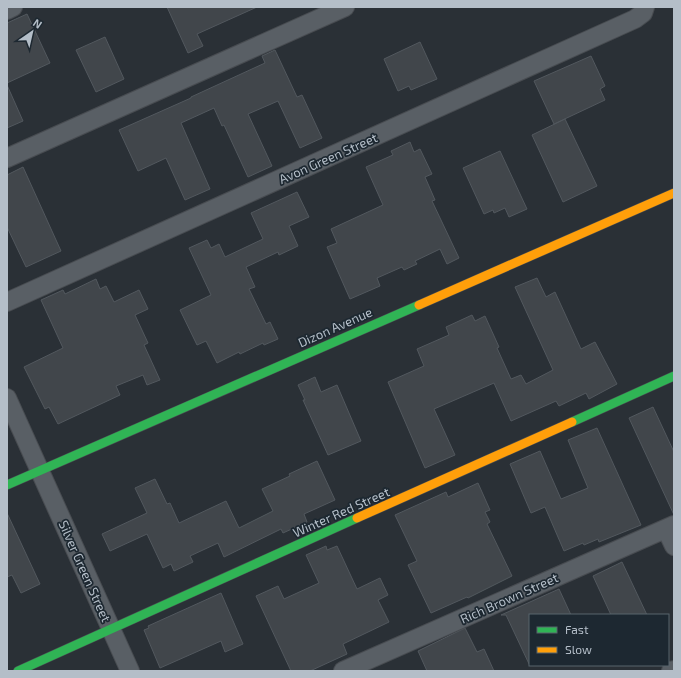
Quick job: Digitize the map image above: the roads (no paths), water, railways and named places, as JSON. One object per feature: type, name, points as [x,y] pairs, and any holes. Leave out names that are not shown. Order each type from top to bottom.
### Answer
[{"type":"street","points":[[7,10],[13,7]]},
{"type":"street","points":[[7,158],[345,7]]},
{"type":"street","name":"Avon Green Street","points":[[7,302],[635,19],[643,13],[645,7]]},
{"type":"street","name":"Dizon Avenue","points":[[7,485],[674,193]]},
{"type":"street","name":"Winter Red Street","points":[[18,671],[674,376]]},
{"type":"street","name":"Silver Green Street","points":[[7,398],[130,671]]},
{"type":"street","points":[[670,527],[674,546]]},
{"type":"street","name":"Rich Brown Street","points":[[343,671],[670,527]]}]
